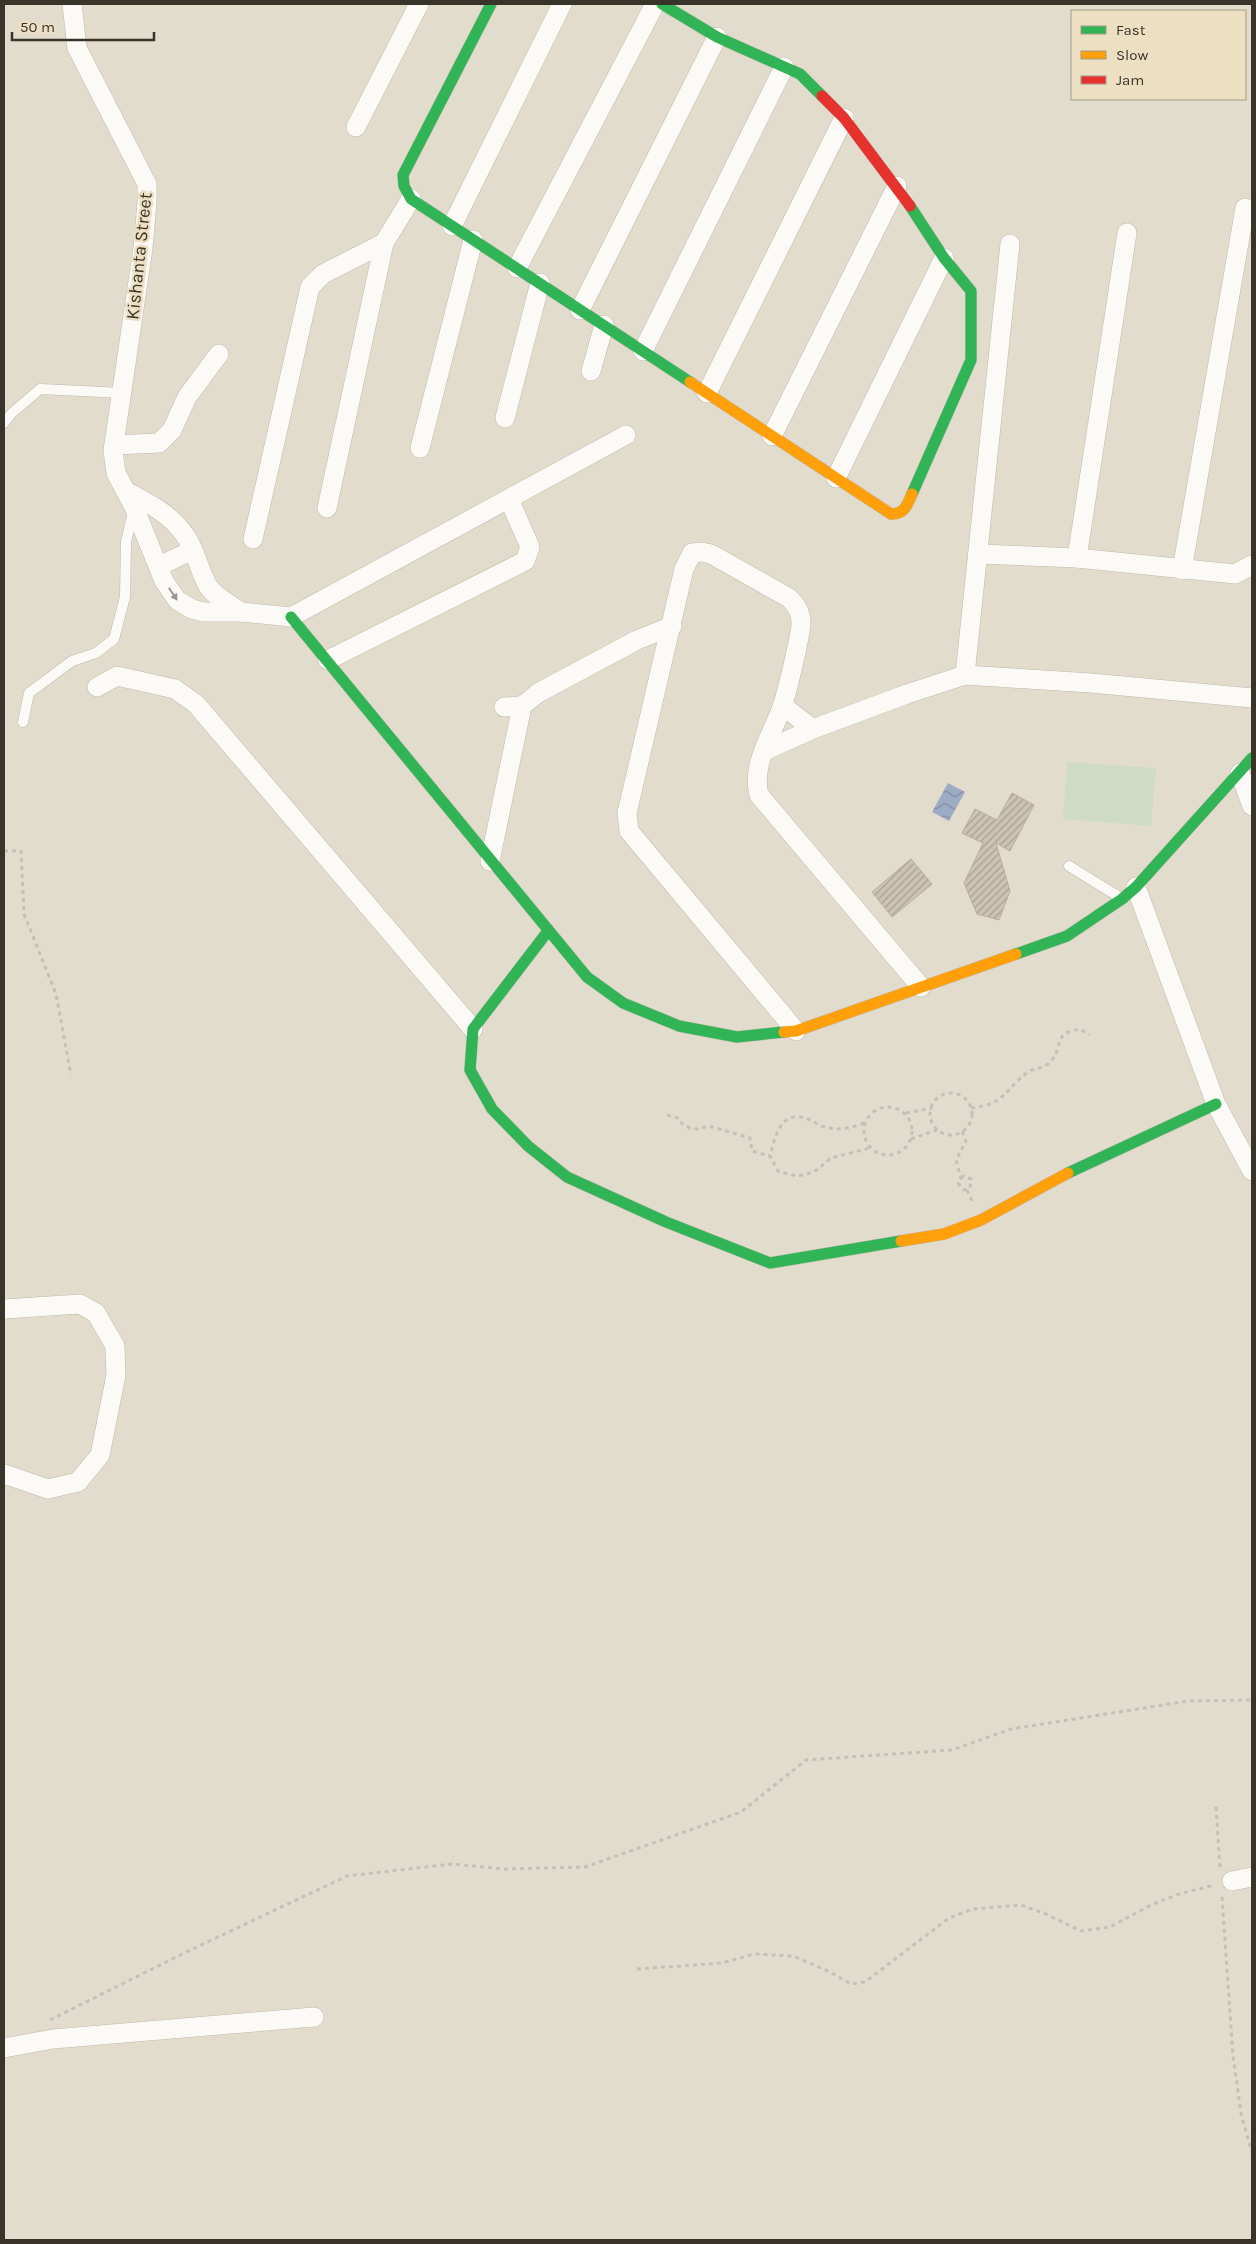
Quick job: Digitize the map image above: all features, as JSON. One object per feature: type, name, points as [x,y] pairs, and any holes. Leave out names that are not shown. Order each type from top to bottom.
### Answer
[{"type":"street","name":"Kishanta Street","points":[[72,4],[77,48],[147,184],[143,248],[114,445],[116,473],[134,499],[164,581],[177,600],[184,605],[204,612],[240,612],[291,617]]},
{"type":"street","points":[[356,127],[419,4]]},
{"type":"street","points":[[491,4],[404,175],[404,186],[411,198],[891,514],[904,511],[971,360],[971,291],[944,258],[897,186],[844,118],[800,74],[717,37],[662,4]]},
{"type":"street","points":[[452,226],[562,4]]},
{"type":"street","points":[[517,268],[655,4]]},
{"type":"street","points":[[580,310],[717,37]]},
{"type":"street","points":[[643,351],[784,67]]},
{"type":"street","points":[[707,393],[844,118]]},
{"type":"street","points":[[772,436],[897,186]]},
{"type":"street","points":[[327,508],[384,243],[411,198]]},
{"type":"street","points":[[1182,570],[1245,208]]},
{"type":"street","points":[[1078,558],[1127,233]]},
{"type":"street","points":[[420,448],[473,240]]},
{"type":"street","points":[[253,539],[310,287],[323,274],[384,243]]},
{"type":"street","points":[[965,675],[1010,244]]},
{"type":"street","points":[[836,478],[944,258]]},
{"type":"street","points":[[505,418],[540,283]]},
{"type":"street","points":[[591,371],[604,325]]},
{"type":"street","points":[[114,445],[159,443],[172,430],[187,397],[219,354]]},
{"type":"street","points":[[626,435],[291,617],[548,931],[588,977],[623,1003],[679,1026],[737,1037],[796,1031],[1066,936],[1129,893],[1252,758]]},
{"type":"street","points":[[134,499],[164,512],[189,542],[208,585],[215,594],[240,612]]},
{"type":"street","points":[[328,660],[525,561],[530,547],[510,499]]},
{"type":"street","points":[[155,558],[189,542]]},
{"type":"street","points":[[796,1031],[629,831],[627,813],[684,569],[692,553],[702,552],[711,554],[789,598],[798,607],[802,624],[783,706],[759,766],[757,785],[759,795],[921,987]]},
{"type":"street","points":[[978,554],[1078,558],[1235,574],[1252,565]]},
{"type":"street","points":[[490,861],[513,707],[637,640],[672,626]]},
{"type":"street","points":[[764,751],[813,729],[907,694],[965,675],[1090,683],[1252,698]]},
{"type":"street","points":[[97,687],[117,676],[175,689],[196,704],[473,1029]]},
{"type":"street","points":[[783,706],[813,729]]},
{"type":"street","points":[[1240,773],[1252,806]]},
{"type":"street","points":[[1129,893],[1216,1104],[1251,1162]]},
{"type":"street","points":[[548,931],[473,1029],[470,1070],[492,1109],[528,1146],[567,1177],[666,1222],[770,1263],[944,1234],[981,1220],[1076,1169],[1216,1104]]},
{"type":"street","points":[[4,1309],[80,1304],[96,1312],[114,1346],[116,1375],[100,1455],[78,1482],[48,1488],[4,1474]]},
{"type":"street","points":[[1226,1882],[1252,1877]]},
{"type":"street","points":[[4,2048],[52,2040],[314,2017]]},
{"type":"lane","points":[[4,423],[12,413],[40,389],[123,393]]},
{"type":"lane","points":[[23,722],[29,693],[72,661],[96,653],[114,639],[125,597],[126,542],[134,499]]},
{"type":"lane","points":[[1069,866],[1129,893]]},
{"type":"path","points":[[4,851],[21,851],[24,914],[56,994],[71,1075]]},
{"type":"path","points":[[971,1108],[985,1107],[998,1101],[1030,1071],[1042,1068],[1052,1059],[1058,1042],[1067,1032],[1080,1029],[1089,1035]]},
{"type":"path","points":[[911,1139],[938,1130],[951,1134],[962,1131],[971,1121],[971,1108],[964,1097],[951,1093],[939,1097],[932,1108],[932,1121],[938,1130]]},
{"type":"path","points":[[906,1113],[912,1125],[911,1139],[902,1151],[894,1155],[885,1156],[870,1148],[863,1133],[864,1123],[872,1112],[883,1107],[895,1108],[906,1113],[932,1108]]},
{"type":"path","points":[[667,1116],[678,1118],[683,1125],[690,1128],[697,1129],[709,1126],[750,1138],[752,1151],[770,1156]]},
{"type":"path","points":[[864,1123],[840,1129],[826,1128],[809,1119],[799,1117],[790,1119],[782,1123],[776,1131],[770,1156],[778,1171],[796,1176],[817,1170],[831,1158],[870,1148]]},
{"type":"path","points":[[961,1178],[970,1179],[970,1188],[961,1189],[958,1183],[961,1178],[956,1160],[966,1141],[962,1131]]},
{"type":"path","points":[[45,2022],[189,1950],[347,1876],[452,1864],[504,1869],[585,1867],[741,1812],[806,1760],[952,1750],[1011,1729],[1188,1701],[1252,1700]]},
{"type":"path","points":[[1216,1807],[1226,1882],[1233,2056],[1241,2113],[1252,2154]]},
{"type":"path","points":[[637,1969],[722,1963],[754,1954],[793,1956],[830,1972],[851,1984],[865,1982],[949,1918],[973,1909],[1021,1905],[1046,1914],[1081,1931],[1110,1928],[1153,1904],[1182,1893],[1226,1882]]},
{"type":"green space","points":[[1067,762],[1156,768],[1151,826],[1063,819]]},
{"type":"water","points":[[948,783],[965,792],[949,821],[932,812]]},
{"type":"building","points":[[1012,793],[1034,805],[1010,851],[996,843],[1010,891],[999,920],[977,914],[964,883],[983,843],[962,833],[975,809],[997,820]]},
{"type":"building","points":[[911,859],[932,884],[892,917],[872,892]]},
{"type":"traffic: fast","points":[[491,4],[403,175],[404,186],[411,199],[690,382]]},
{"type":"traffic: fast","points":[[662,4],[717,37],[800,74],[822,96]]},
{"type":"traffic: fast","points":[[910,206],[944,258],[971,291],[971,360],[912,494]]},
{"type":"traffic: fast","points":[[291,617],[587,977],[623,1003],[679,1026],[737,1037],[784,1032]]},
{"type":"traffic: fast","points":[[1016,954],[1067,936],[1122,899],[1136,887],[1252,758]]},
{"type":"traffic: fast","points":[[548,931],[473,1029],[470,1070],[492,1109],[528,1146],[567,1177],[666,1222],[770,1263],[901,1241]]},
{"type":"traffic: fast","points":[[1068,1173],[1216,1104]]},
{"type":"traffic: slow","points":[[690,382],[891,514],[902,511],[912,494]]},
{"type":"traffic: slow","points":[[784,1032],[796,1031],[1016,954]]},
{"type":"traffic: slow","points":[[901,1241],[944,1234],[981,1220],[1068,1173]]},
{"type":"traffic: jam","points":[[822,96],[844,118],[910,206]]}]
